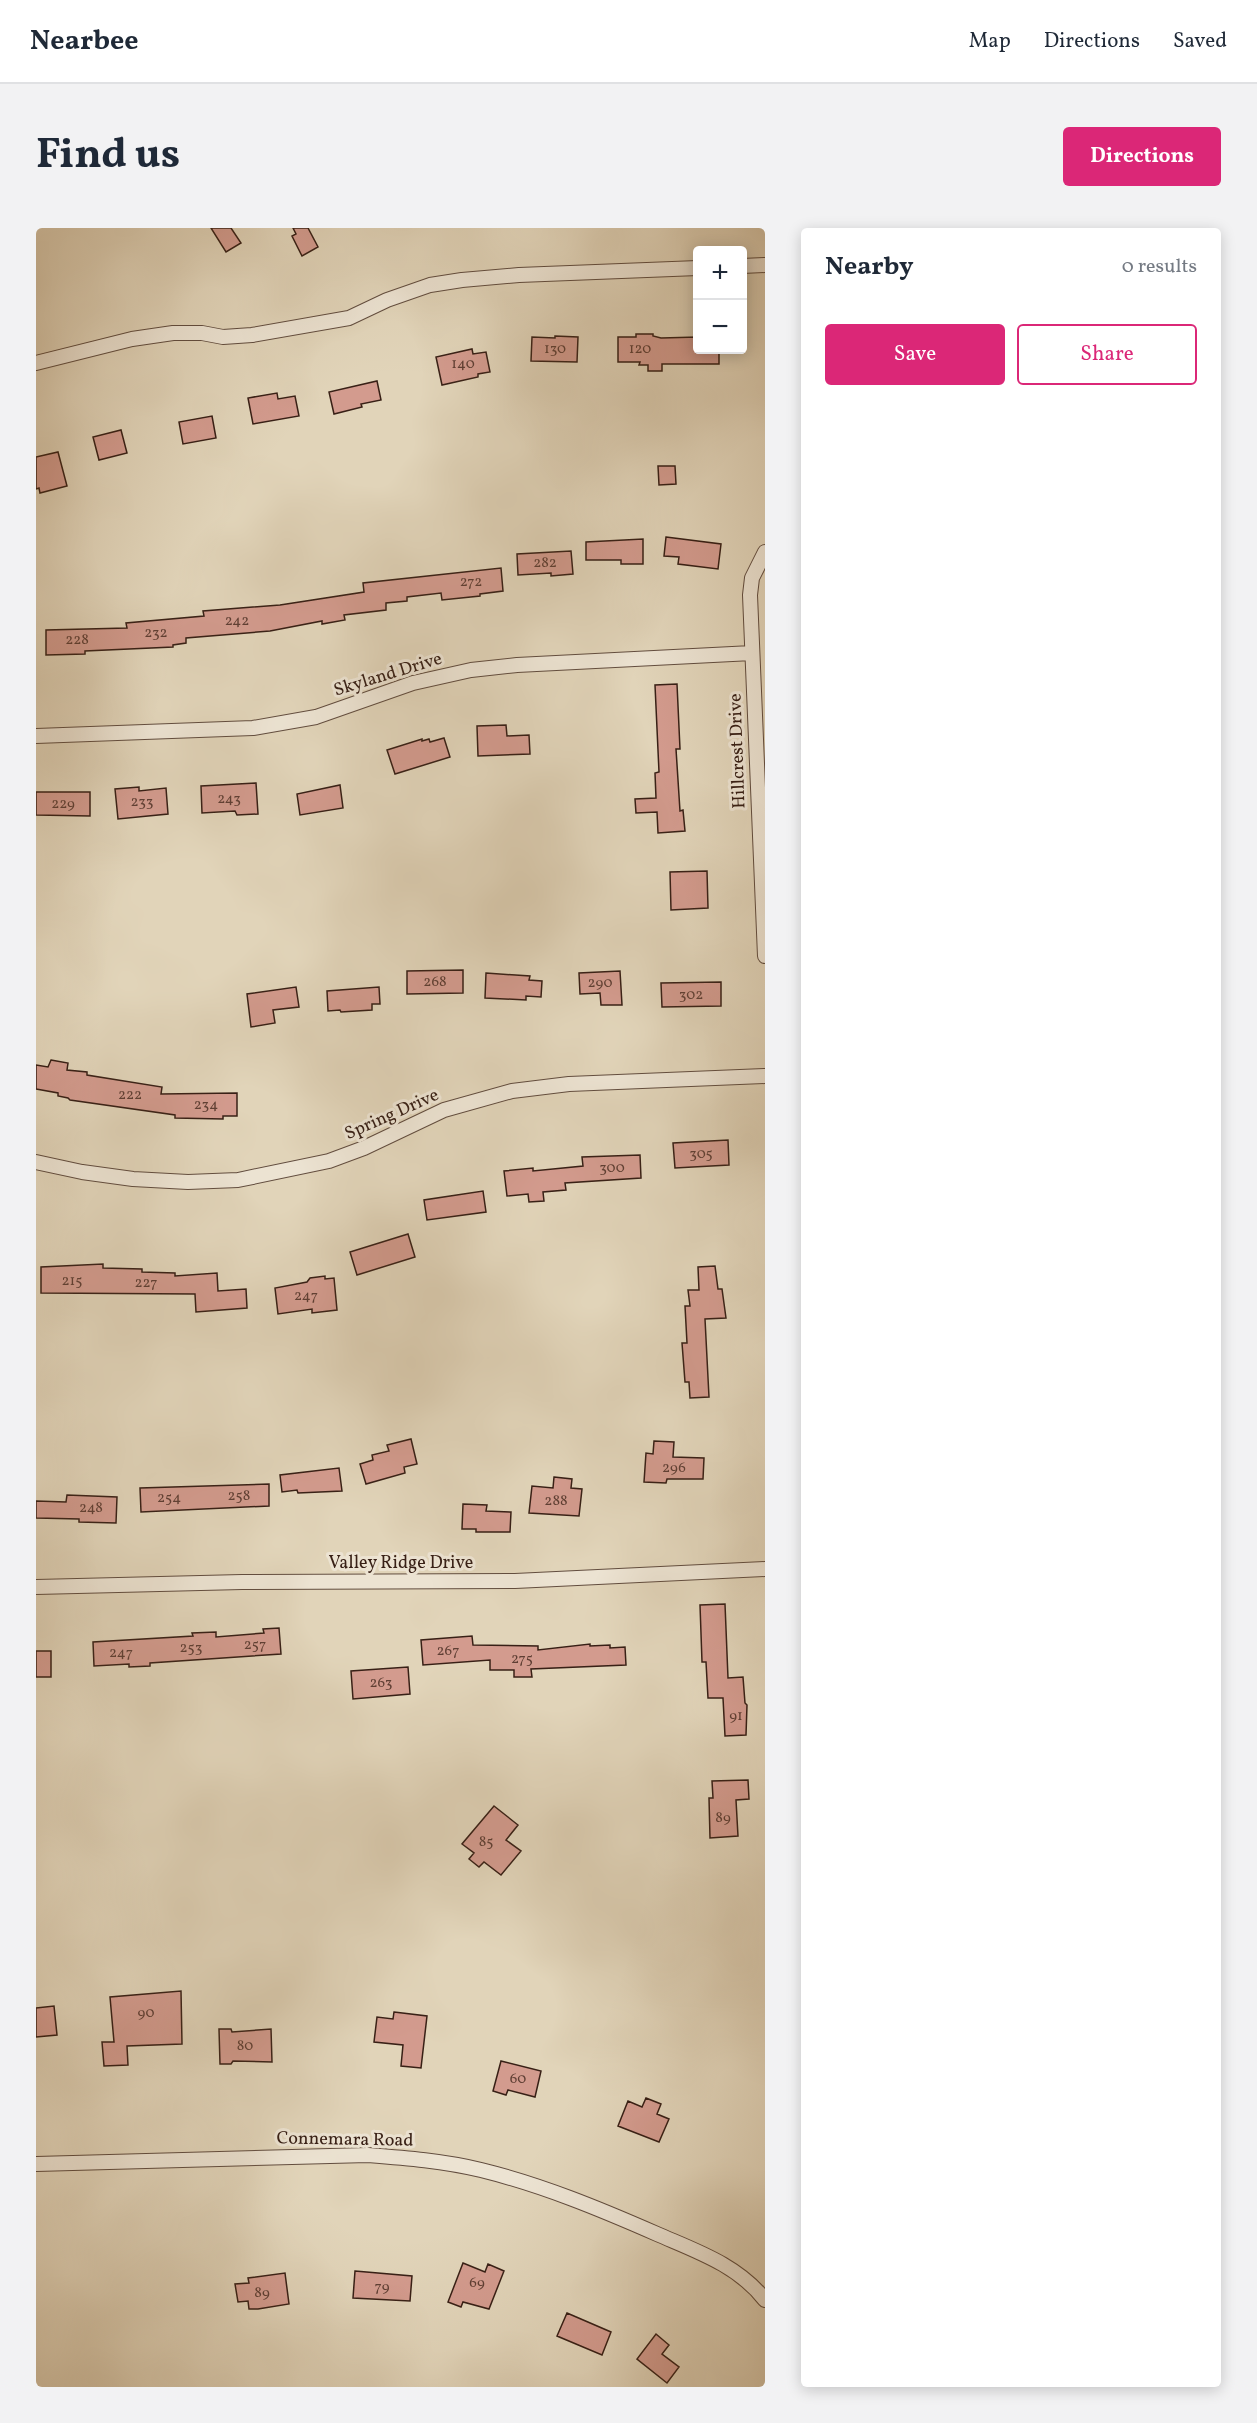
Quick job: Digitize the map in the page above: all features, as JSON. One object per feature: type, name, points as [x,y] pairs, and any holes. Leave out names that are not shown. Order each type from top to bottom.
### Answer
[{"type":"street","points":[[747,266],[765,266]]},
{"type":"street","points":[[36,363],[132,339],[173,333],[202,333],[223,337],[252,335],[349,318],[387,300],[430,285],[462,280],[519,275],[693,268]]},
{"type":"street","name":"Hillcrest Drive","points":[[765,552],[753,578],[750,595],[765,956]]},
{"type":"street","name":"Skyland Drive","points":[[36,736],[253,728],[316,717],[412,683],[471,670],[517,665],[752,653]]},
{"type":"street","name":"Spring Drive","points":[[36,1162],[133,1179],[188,1182],[237,1180],[329,1161],[364,1148],[444,1110],[512,1091],[568,1083],[765,1076]]},
{"type":"street","name":"Valley Ridge Drive","points":[[36,1587],[242,1582],[515,1581],[765,1569]]},
{"type":"street","name":"Connemara Road","points":[[36,2164],[368,2155],[420,2159],[480,2169],[541,2187],[589,2205],[723,2262],[758,2290],[765,2300]]},
{"type":"building","points":[[211,228],[231,228],[241,243],[226,252]]},
{"type":"building","points":[[293,228],[308,228],[318,247],[302,256],[292,236],[296,234]]},
{"type":"building","points":[[636,334],[653,334],[661,338],[693,337],[693,354],[719,354],[719,364],[662,364],[662,371],[648,371],[648,365],[639,365],[640,362],[618,362],[618,337],[636,337]]},
{"type":"building","points":[[555,336],[578,337],[577,362],[531,361],[532,337],[555,338]]},
{"type":"building","points":[[472,349],[473,354],[486,352],[490,372],[442,385],[436,357]]},
{"type":"building","points":[[377,381],[381,400],[361,404],[362,407],[334,414],[329,392]]},
{"type":"building","points":[[277,393],[278,399],[295,396],[299,416],[253,424],[248,398]]},
{"type":"building","points":[[212,416],[216,438],[183,444],[179,422]]},
{"type":"building","points":[[121,430],[127,453],[99,460],[93,437]]},
{"type":"building","points":[[58,452],[67,486],[40,493],[39,488],[36,489],[36,457]]},
{"type":"building","points":[[658,466],[675,466],[676,484],[659,485]]},
{"type":"building","points":[[666,537],[721,544],[718,569],[678,564],[679,557],[664,556]]},
{"type":"building","points":[[643,539],[643,564],[621,564],[621,560],[586,560],[586,542]]},
{"type":"building","points":[[571,551],[573,574],[518,575],[517,554]]},
{"type":"building","points":[[501,568],[503,591],[480,594],[480,596],[442,600],[441,593],[407,597],[407,601],[386,603],[386,610],[344,615],[345,620],[322,624],[322,621],[270,631],[186,638],[186,643],[173,645],[173,647],[46,655],[46,630],[127,628],[126,623],[204,616],[203,611],[280,605],[364,592],[363,583]]},
{"type":"building","points":[[677,684],[680,749],[676,749],[680,811],[683,810],[685,831],[658,833],[657,812],[636,813],[635,799],[656,798],[655,773],[659,772],[655,685]]},
{"type":"building","points":[[506,725],[507,736],[529,735],[530,754],[478,756],[477,726]]},
{"type":"building","points":[[444,738],[450,757],[395,774],[387,750],[422,739],[422,741],[429,739],[430,742]]},
{"type":"building","points":[[256,783],[258,814],[237,815],[235,811],[202,813],[201,786]]},
{"type":"building","points":[[340,785],[343,808],[300,815],[297,794]]},
{"type":"building","points":[[139,787],[139,791],[166,788],[168,814],[118,819],[115,789]]},
{"type":"building","points":[[36,792],[90,792],[90,816],[36,815]]},
{"type":"building","points":[[707,871],[708,908],[671,910],[670,872]]},
{"type":"building","points":[[463,970],[463,993],[407,994],[407,971]]},
{"type":"building","points":[[620,971],[622,1005],[601,1005],[600,993],[580,994],[579,973]]},
{"type":"building","points":[[486,973],[530,976],[529,980],[542,981],[541,997],[526,996],[526,1000],[485,998]]},
{"type":"building","points":[[721,982],[721,1006],[662,1007],[661,983]]},
{"type":"building","points":[[296,987],[299,1007],[273,1010],[275,1023],[251,1027],[247,994]]},
{"type":"building","points":[[379,987],[380,1004],[372,1004],[372,1010],[328,1011],[327,991]]},
{"type":"building","points":[[51,1060],[68,1063],[67,1070],[87,1072],[87,1075],[162,1087],[161,1094],[237,1093],[237,1116],[223,1116],[223,1119],[175,1118],[175,1115],[70,1100],[58,1096],[58,1093],[36,1089],[36,1065],[48,1067]]},
{"type":"building","points":[[728,1140],[729,1165],[675,1168],[673,1143]]},
{"type":"building","points":[[640,1155],[641,1178],[565,1183],[566,1190],[543,1192],[544,1201],[529,1202],[528,1194],[507,1196],[504,1171],[533,1168],[533,1171],[583,1166],[582,1157]]},
{"type":"building","points":[[483,1191],[486,1212],[427,1220],[424,1200]]},
{"type":"building","points":[[408,1234],[415,1257],[357,1275],[350,1252]]},
{"type":"building","points":[[103,1264],[103,1268],[142,1269],[142,1272],[175,1273],[175,1276],[217,1273],[218,1291],[246,1289],[247,1308],[196,1312],[195,1294],[41,1293],[41,1267]]},
{"type":"building","points":[[715,1266],[718,1289],[722,1289],[726,1318],[705,1319],[709,1397],[690,1398],[689,1382],[685,1382],[682,1343],[687,1343],[685,1306],[690,1306],[688,1290],[699,1290],[698,1267]]},
{"type":"building","points":[[325,1276],[325,1279],[334,1278],[337,1310],[312,1313],[312,1309],[278,1314],[275,1288]]},
{"type":"building","points":[[411,1439],[417,1464],[404,1467],[405,1473],[366,1484],[360,1464],[373,1460],[372,1455],[389,1451],[387,1445]]},
{"type":"building","points":[[654,1441],[674,1442],[673,1457],[704,1458],[703,1479],[667,1479],[666,1483],[644,1482],[646,1453],[653,1454]]},
{"type":"building","points":[[339,1468],[342,1491],[282,1492],[280,1475]]},
{"type":"building","points":[[554,1477],[572,1479],[571,1488],[582,1489],[579,1516],[529,1513],[532,1486],[553,1488]]},
{"type":"building","points":[[269,1484],[269,1506],[141,1512],[140,1488]]},
{"type":"building","points":[[67,1495],[117,1497],[116,1523],[36,1518],[36,1501],[66,1502]]},
{"type":"building","points":[[463,1504],[487,1505],[486,1511],[511,1512],[510,1532],[476,1532],[476,1529],[462,1529]]},
{"type":"building","points":[[725,1604],[728,1678],[743,1677],[747,1705],[746,1735],[725,1736],[723,1698],[708,1698],[706,1662],[702,1662],[700,1605]]},
{"type":"building","points":[[279,1628],[281,1654],[150,1663],[150,1666],[129,1667],[129,1664],[94,1666],[93,1642],[193,1636],[192,1633],[216,1632],[216,1637],[264,1633],[263,1629]]},
{"type":"building","points":[[472,1636],[473,1645],[538,1646],[538,1650],[590,1644],[590,1646],[610,1645],[610,1648],[625,1647],[626,1665],[531,1669],[532,1677],[514,1677],[514,1670],[490,1670],[490,1660],[423,1665],[421,1640]]},
{"type":"building","points":[[36,1651],[51,1651],[51,1677],[36,1677]]},
{"type":"building","points":[[408,1667],[410,1694],[353,1699],[351,1671]]},
{"type":"building","points":[[748,1780],[749,1799],[736,1800],[738,1836],[710,1838],[709,1798],[713,1798],[712,1781]]},
{"type":"building","points":[[494,1806],[518,1825],[506,1840],[521,1851],[501,1875],[484,1862],[479,1867],[469,1859],[474,1853],[462,1844]]},
{"type":"building","points":[[181,1991],[182,2044],[127,2046],[128,2065],[104,2066],[102,2042],[114,2042],[110,1997]]},
{"type":"building","points":[[54,2006],[57,2035],[36,2037],[36,2008]]},
{"type":"building","points":[[394,2012],[427,2016],[421,2068],[401,2066],[403,2045],[374,2042],[377,2017],[393,2019]]},
{"type":"building","points":[[219,2029],[231,2029],[232,2032],[271,2029],[272,2062],[233,2061],[231,2064],[220,2064]]},
{"type":"building","points":[[501,2061],[541,2071],[535,2097],[508,2090],[506,2095],[493,2091]]},
{"type":"building","points":[[646,2098],[661,2104],[657,2114],[669,2119],[659,2142],[618,2126],[628,2101],[642,2107]]},
{"type":"building","points":[[463,2263],[485,2272],[488,2264],[504,2271],[489,2309],[463,2302],[461,2307],[448,2302]]},
{"type":"building","points":[[355,2271],[412,2276],[410,2301],[353,2298]]},
{"type":"building","points":[[285,2273],[289,2304],[249,2309],[248,2301],[238,2302],[235,2284],[249,2283],[248,2278]]},
{"type":"building","points":[[567,2313],[611,2332],[602,2355],[557,2336]]},
{"type":"building","points":[[656,2334],[669,2345],[662,2354],[679,2367],[667,2383],[637,2359]]}]
